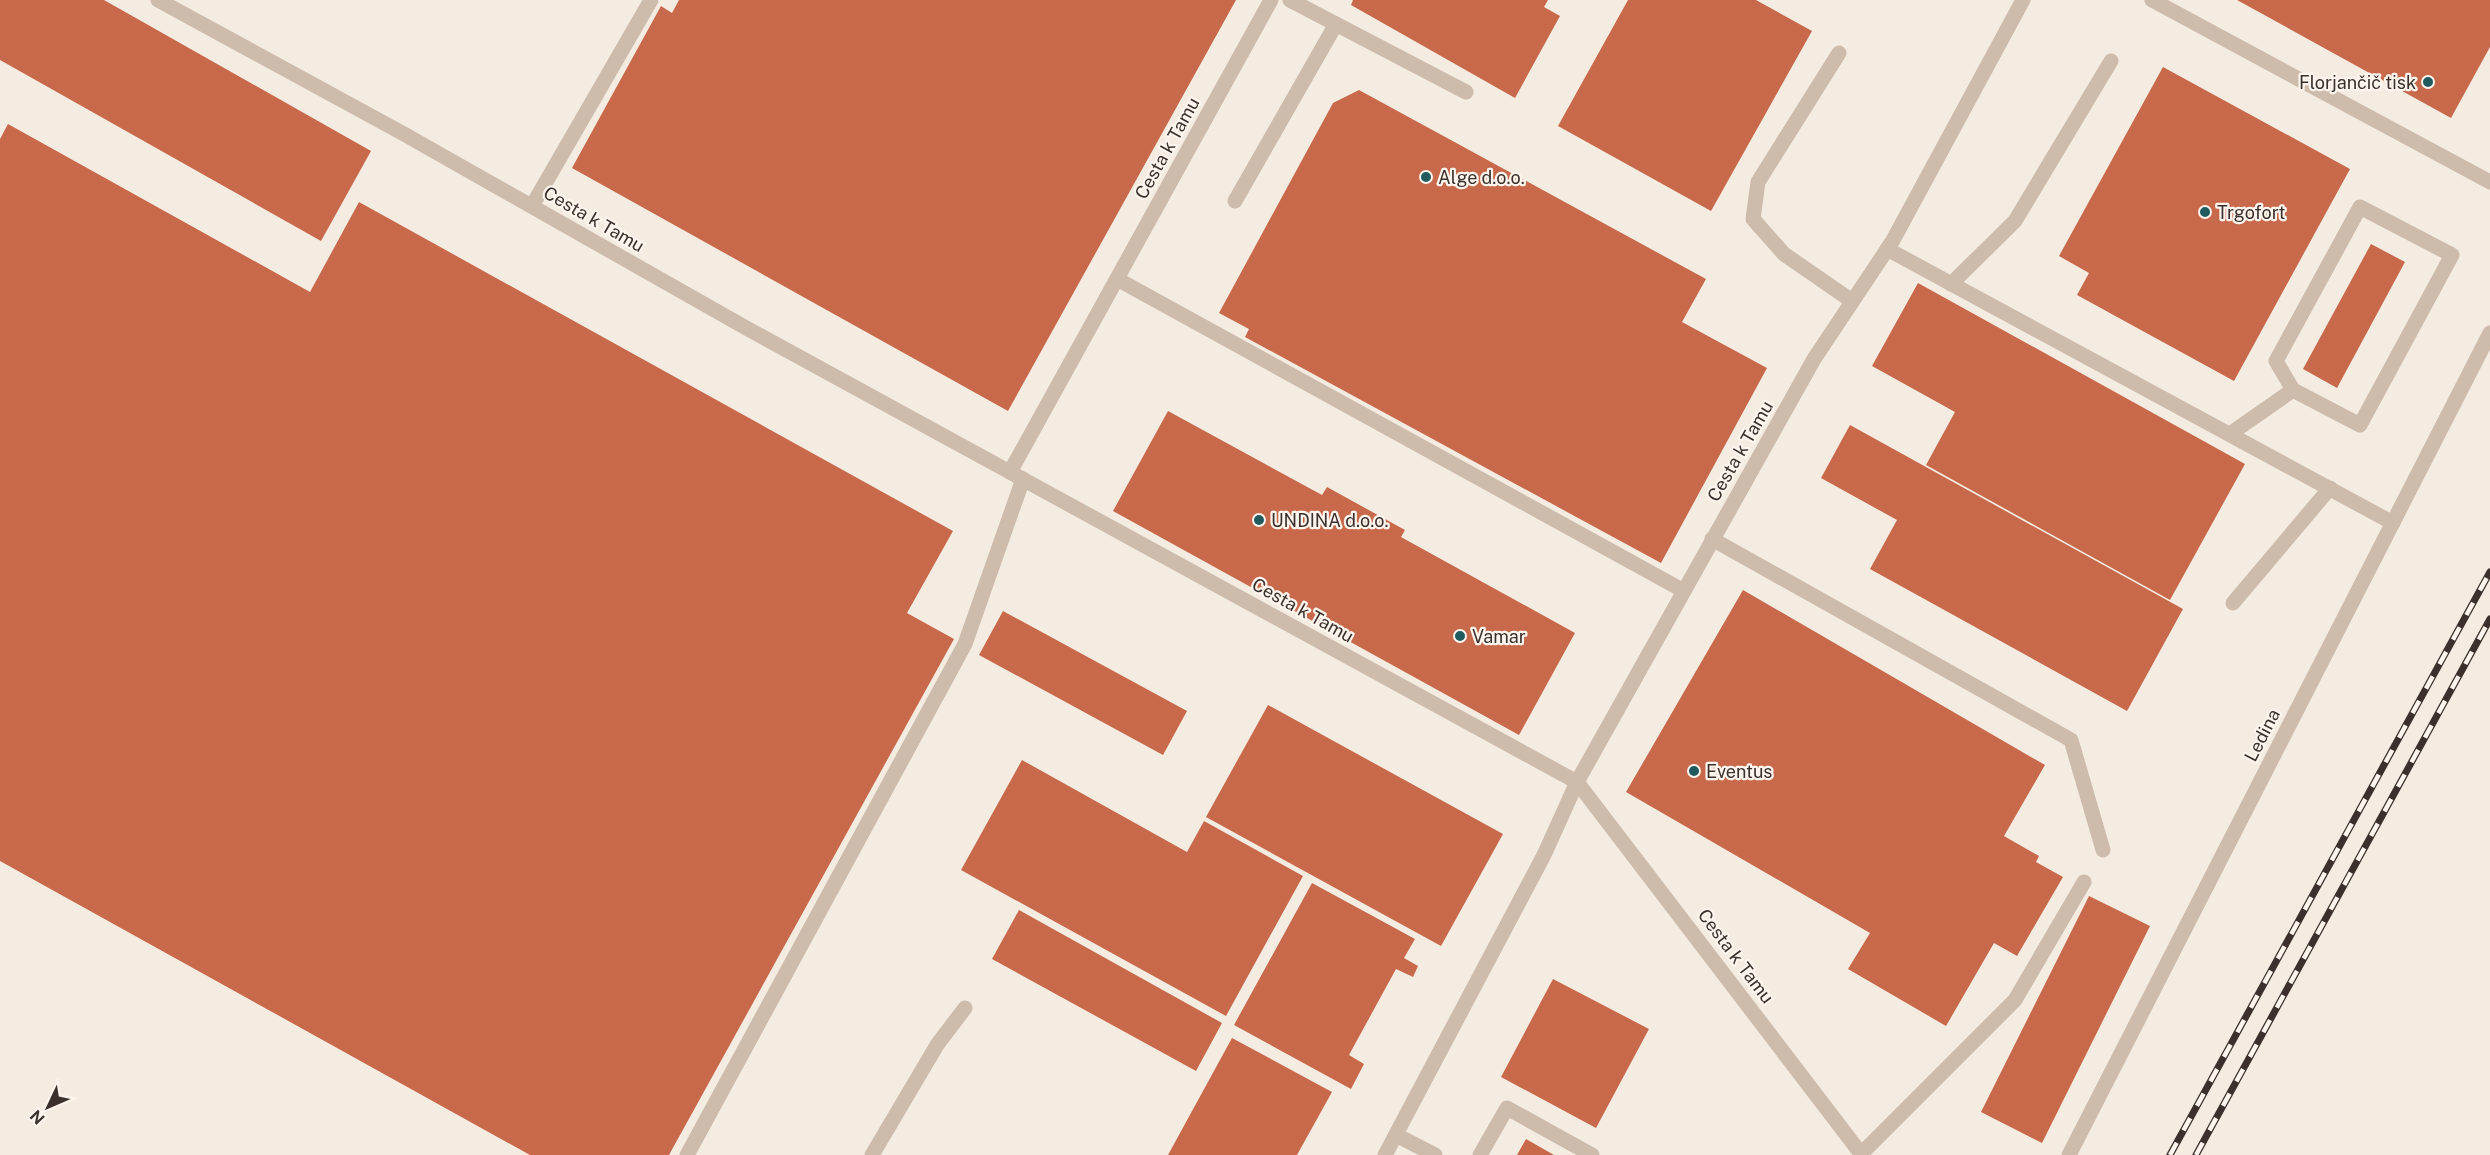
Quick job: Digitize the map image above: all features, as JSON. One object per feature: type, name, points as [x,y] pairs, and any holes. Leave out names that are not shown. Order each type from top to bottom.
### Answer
[{"type":"street","name":"Cesta k Tamu","points":[[158,0],[532,206],[748,329],[1577,782],[1862,1154]]},
{"type":"street","points":[[532,206],[651,0]]},
{"type":"street","name":"Cesta k Tamu","points":[[1016,475],[1117,279],[1271,0]]},
{"type":"street","points":[[1290,0],[1466,92]]},
{"type":"street","name":"Cesta k Tamu","points":[[1385,1155],[1544,855],[1577,782],[1814,359],[1887,249],[1919,194],[2023,0]]},
{"type":"street","points":[[2152,0],[2490,182]]},
{"type":"street","points":[[1235,201],[1336,24]]},
{"type":"street","points":[[1839,53],[1758,182],[1753,219],[1784,254],[1852,301]]},
{"type":"street","points":[[1952,284],[2015,221],[2111,61]]},
{"type":"street","points":[[2360,207],[2452,255],[2360,425],[2294,390],[2276,361],[2360,207]]},
{"type":"street","points":[[1887,249],[2393,523]]},
{"type":"street","points":[[1117,279],[1684,591]]},
{"type":"street","name":"Ledina","points":[[2069,1155],[2490,333]]},
{"type":"street","points":[[2230,434],[2294,390]]},
{"type":"street","points":[[687,1155],[965,644],[1016,475]]},
{"type":"street","points":[[2233,603],[2330,488]]},
{"type":"street","points":[[1712,539],[2072,740],[2103,850]]},
{"type":"street","points":[[1862,1154],[2015,1000],[2084,882]]},
{"type":"street","points":[[872,1155],[937,1045],[965,1008]]},
{"type":"street","points":[[1480,1155],[1507,1108],[1592,1155]]},
{"type":"street","points":[[1396,1135],[1435,1155]]},
{"type":"building","points":[[0,0],[104,0],[371,151],[321,241],[0,60]]},
{"type":"building","points":[[679,0],[1236,0],[1008,411],[572,168],[661,6],[672,13]]},
{"type":"building","points":[[1353,0],[1548,0],[1544,7],[1560,16],[1515,98],[1351,5]]},
{"type":"building","points":[[1628,0],[1756,0],[1812,31],[1711,211],[1558,126]]},
{"type":"building","name":"Florjančič tisk","points":[[2237,0],[2490,0],[2490,47],[2451,118]]},
{"type":"building","name":"Trgofort","points":[[2163,67],[2350,169],[2234,381],[2077,295],[2089,273],[2059,256]]},
{"type":"building","points":[[1359,90],[1706,279],[1682,322],[1767,368],[1661,563],[1245,337],[1249,329],[1219,313],[1333,103]]},
{"type":"building","points":[[8,124],[310,292],[359,202],[953,531],[907,613],[954,639],[669,1155],[530,1155],[0,861],[0,139]]},
{"type":"building","points":[[2371,244],[2405,262],[2337,388],[2303,369]]},
{"type":"building","points":[[1918,283],[2245,464],[2170,600],[1926,465],[1955,412],[1872,366]]},
{"type":"building","points":[[1168,411],[1322,495],[1327,487],[1405,530],[1401,537],[1575,633],[1519,735],[1113,511]]},
{"type":"building","points":[[1850,425],[2183,609],[2127,711],[1870,569],[1897,520],[1821,478]]},
{"type":"building","points":[[1743,590],[2045,765],[2004,836],[2039,856],[2036,862],[2063,877],[2017,956],[1994,943],[1946,1026],[1848,969],[1870,933],[1626,792]]},
{"type":"building","points":[[1003,611],[1187,711],[1163,755],[979,655]]},
{"type":"building","points":[[1268,705],[1503,834],[1441,946],[1206,817]]},
{"type":"building","points":[[1022,760],[1187,852],[1204,821],[1303,876],[1226,1016],[961,870]]},
{"type":"building","points":[[1312,883],[1415,939],[1404,958],[1418,966],[1413,977],[1396,969],[1349,1055],[1364,1064],[1351,1089],[1234,1025]]},
{"type":"building","points":[[2089,896],[2150,926],[2042,1143],[1981,1112]]},
{"type":"building","points":[[1019,910],[1222,1023],[1196,1071],[992,959]]},
{"type":"building","points":[[1553,979],[1649,1029],[1596,1128],[1501,1077]]},
{"type":"building","points":[[1232,1038],[1332,1092],[1297,1155],[1168,1155]]},
{"type":"building","points":[[1526,1139],[1554,1155],[1517,1155]]},
{"type":"railway","points":[[2170,1155],[2490,572]]},
{"type":"railway","points":[[2196,1155],[2490,619]]},
{"type":"place","name":"Florjančič tisk","points":[[2428,82]]},
{"type":"place","name":"Alge d.o.o.","points":[[1426,177]]},
{"type":"place","name":"Trgofort","points":[[2205,212]]},
{"type":"place","name":"UNDINA d.o.o.","points":[[1259,520]]},
{"type":"place","name":"Vamar","points":[[1460,636]]},
{"type":"place","name":"Eventus","points":[[1694,771]]}]
